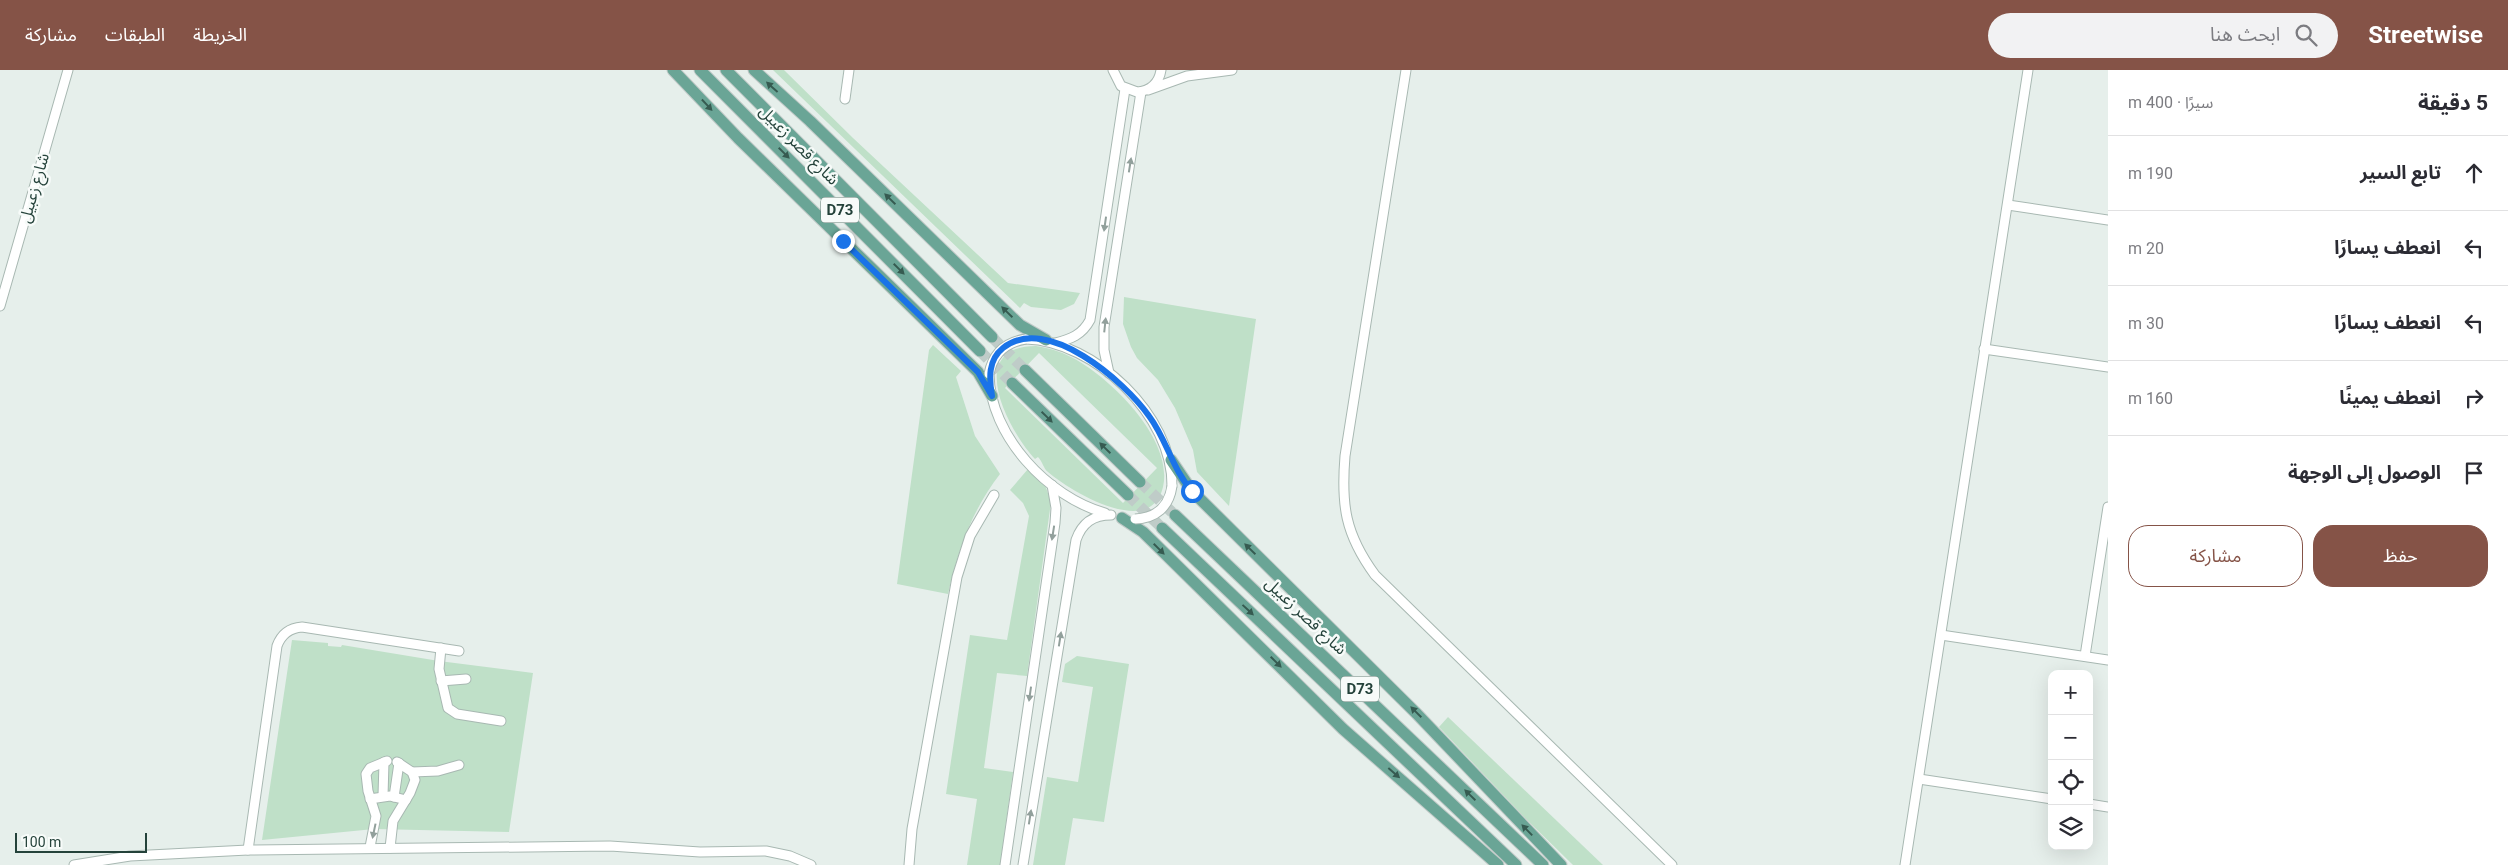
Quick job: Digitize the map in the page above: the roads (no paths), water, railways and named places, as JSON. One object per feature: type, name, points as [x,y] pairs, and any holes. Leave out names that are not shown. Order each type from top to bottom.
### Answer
[{"type":"main road","points":[[673,70],[738,138],[978,372],[992,396]]},
{"type":"main road","name":"شارع قصر زعبيل","points":[[700,70],[980,351]]},
{"type":"main road","name":"شارع قصر زعبيل","points":[[726,70],[992,337]]},
{"type":"main road","points":[[754,70],[810,121],[1020,325],[1050,342]]},
{"type":"main road","points":[[1025,370],[1140,482]]},
{"type":"main road","points":[[1012,383],[1128,495]]},
{"type":"main road","points":[[1171,460],[1185,484],[1205,505],[1417,714],[1561,865]]},
{"type":"main road","name":"شارع قصر زعبيل","points":[[1175,515],[1543,865]]},
{"type":"main road","points":[[1117,516],[1143,532],[1343,729],[1498,865]]},
{"type":"main road","name":"D73","points":[[1162,528],[1516,865]]},
{"type":"street","name":"شارع زعبيل","points":[[0,306],[68,70]]},
{"type":"street","points":[[845,99],[850,70]]},
{"type":"street","points":[[1050,342],[1074,338],[1081,333],[1090,320],[1125,89],[1114,74],[1104,70]]},
{"type":"street","points":[[1109,373],[1104,350],[1104,327],[1144,91],[1157,82],[1161,70]]},
{"type":"street","points":[[1186,70],[1201,74]]},
{"type":"street","points":[[1125,89],[1144,91],[1174,80],[1232,70]]},
{"type":"street","points":[[1406,70],[1342,488],[1344,511],[1350,534],[1360,556],[1375,575],[1672,865]]},
{"type":"street","points":[[1905,865],[2028,70]]},
{"type":"street","points":[[2008,205],[2108,220]]},
{"type":"street","points":[[1023,865],[1076,540],[1079,532],[1089,520],[1103,515],[1135,519],[1144,518],[1161,510],[1171,495],[1172,486],[1171,460],[1163,439],[1150,417],[1132,395],[1109,373],[1078,353],[1050,342],[1026,339],[1011,343],[998,352],[991,366],[990,374],[992,396],[1000,418],[1013,442],[1033,467],[1052,485],[1074,500],[1117,516]]},
{"type":"street","points":[[1984,350],[2108,367]]},
{"type":"street","points":[[1005,865],[1055,524],[1056,508],[1052,485]]},
{"type":"street","points":[[909,865],[912,829],[957,577],[970,536],[994,495]]},
{"type":"street","points":[[2085,656],[2108,512]]},
{"type":"street","points":[[248,850],[277,646],[284,634],[292,629],[302,627],[459,651]]},
{"type":"street","points":[[1940,636],[2108,660]]},
{"type":"street","points":[[440,648],[439,664],[445,703],[450,710],[501,721]]},
{"type":"street","points":[[442,681],[466,679]]},
{"type":"street","points":[[370,848],[376,821],[367,787],[367,772],[386,762],[383,796]]},
{"type":"street","points":[[394,796],[398,763],[412,772],[438,771],[459,765]]},
{"type":"street","points":[[390,848],[393,821],[414,783],[412,772]]},
{"type":"street","points":[[1919,779],[2048,798]]},
{"type":"street","points":[[370,799],[394,796],[406,800]]},
{"type":"street","points":[[2093,805],[2108,807]]},
{"type":"street","points":[[74,865],[148,855],[248,850],[370,848],[497,849],[610,846],[700,852],[754,850],[778,853],[811,865]]},
{"type":"tunnel","points":[[992,337],[1025,370]]},
{"type":"tunnel","points":[[980,351],[1012,383]]},
{"type":"tunnel","points":[[1140,482],[1175,515]]},
{"type":"tunnel","points":[[1128,495],[1162,528]]}]
